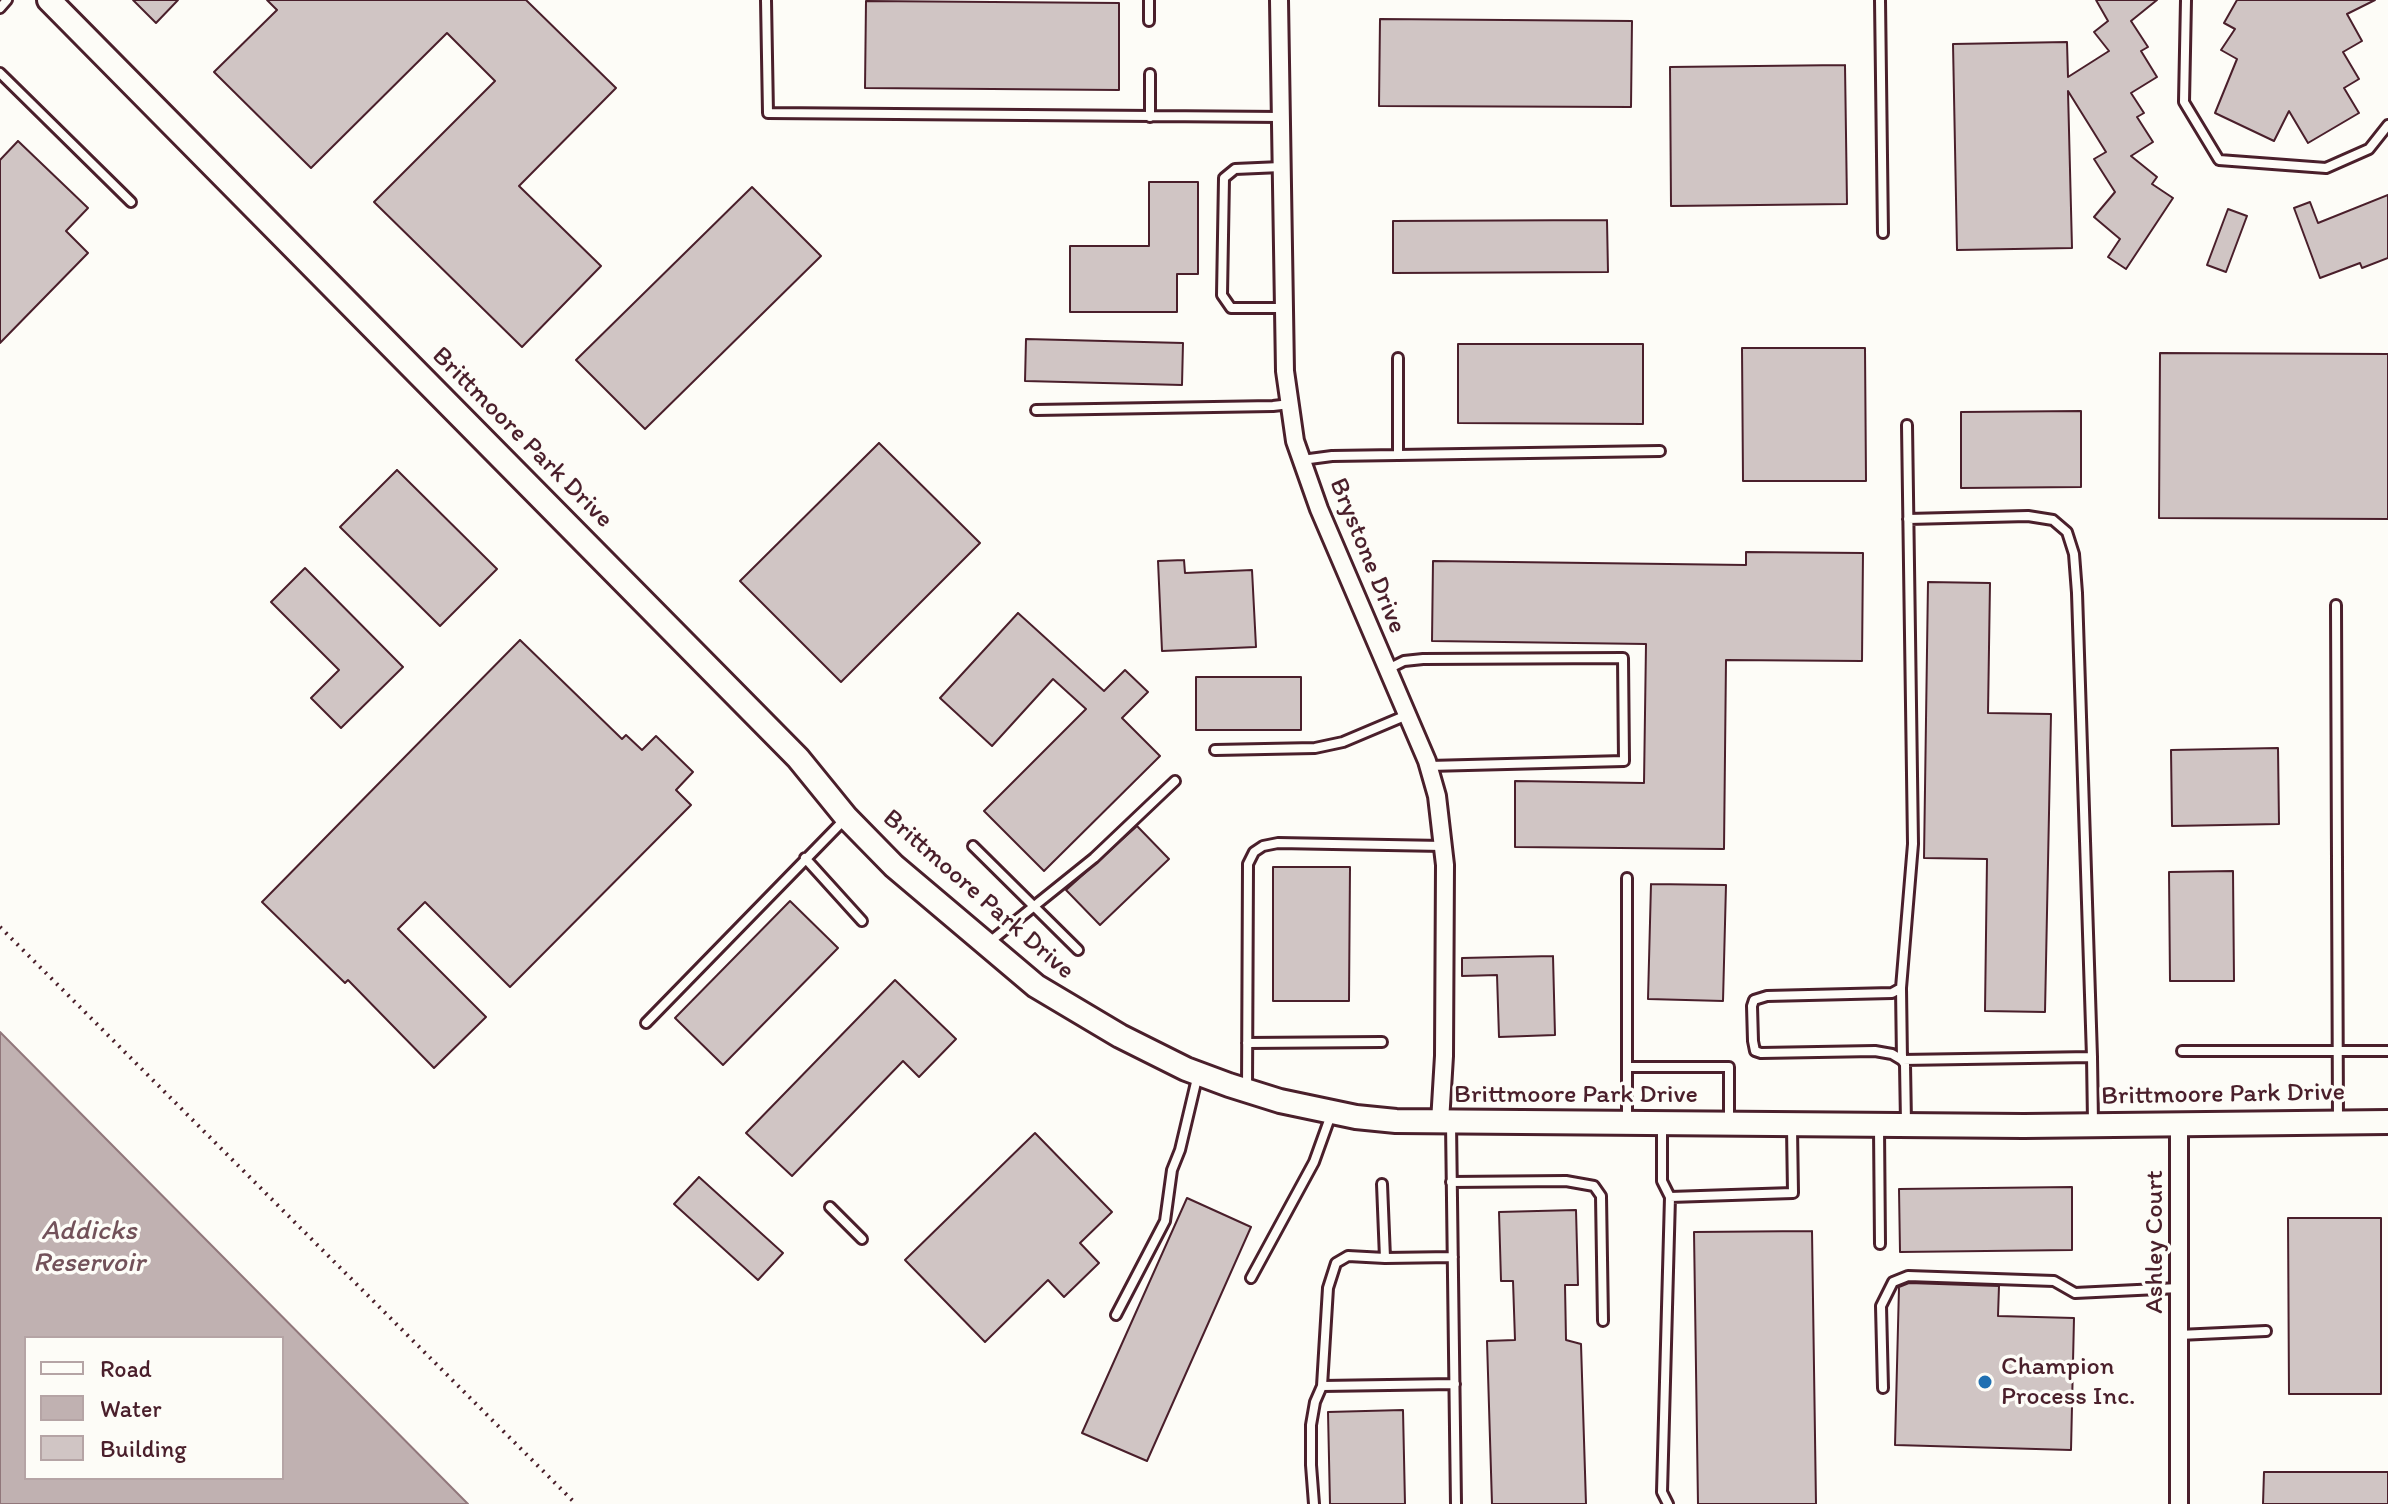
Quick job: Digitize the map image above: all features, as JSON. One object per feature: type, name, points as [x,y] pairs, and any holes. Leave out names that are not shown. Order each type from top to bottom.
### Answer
[{"type":"street","name":"Brittmoore Park Drive","points":[[49,0],[777,736],[846,817],[894,866],[1012,967],[1062,1003],[1120,1036],[1198,1073],[1247,1091],[1332,1112],[1396,1121],[2093,1125],[2388,1122]]},
{"type":"street","name":"Brystone Drive","points":[[1279,0],[1285,371],[1295,441],[1319,509],[1429,766],[1437,796],[1444,847],[1445,1122]]},
{"type":"street","name":"Ashley Court","points":[[2179,1125],[2179,1504]]},
{"type":"lane","points":[[0,8],[7,0]]},
{"type":"lane","points":[[766,0],[768,113],[1281,117]]},
{"type":"lane","points":[[1149,0],[1149,21]]},
{"type":"lane","points":[[1880,0],[1883,233]]},
{"type":"lane","points":[[2186,0],[2184,102],[2219,160],[2326,168],[2369,149],[2388,125]]},
{"type":"lane","points":[[0,73],[131,202]]},
{"type":"lane","points":[[1150,74],[1150,117]]},
{"type":"lane","points":[[1282,167],[1235,169],[1224,178],[1222,295],[1231,308],[1285,308]]},
{"type":"lane","points":[[1398,358],[1398,455]]},
{"type":"lane","points":[[1036,410],[1291,404]]},
{"type":"lane","points":[[1902,1060],[1901,988],[1913,844],[1907,425]]},
{"type":"lane","points":[[1302,460],[1332,456],[1660,451]]},
{"type":"lane","points":[[1908,519],[2028,516],[2053,520],[2067,532],[2074,554],[2093,1125]]},
{"type":"lane","points":[[2336,605],[2338,1122]]},
{"type":"lane","points":[[1388,669],[1404,661],[1423,659],[1623,658],[1624,761],[1429,766]]},
{"type":"lane","points":[[1215,750],[1315,748],[1343,742],[1408,715]]},
{"type":"lane","points":[[986,945],[1094,858],[1175,781]]},
{"type":"lane","points":[[646,1023],[846,817]]},
{"type":"lane","points":[[1247,1091],[1248,864],[1254,852],[1263,846],[1278,843],[1444,847]]},
{"type":"lane","points":[[973,846],[1078,950]]},
{"type":"lane","points":[[805,858],[862,921]]},
{"type":"lane","points":[[1627,878],[1627,1124]]},
{"type":"lane","points":[[1901,988],[1892,993],[1767,996],[1754,1000],[1753,1041],[1755,1051],[1761,1053],[1875,1051],[1892,1054],[1905,1064],[1906,1124]]},
{"type":"lane","points":[[1247,1043],[1382,1042]]},
{"type":"lane","points":[[2182,1051],[2388,1051]]},
{"type":"lane","points":[[1902,1060],[2092,1057]]},
{"type":"lane","points":[[1628,1067],[1729,1067],[1729,1124]]},
{"type":"lane","points":[[1116,1315],[1165,1221],[1172,1170],[1180,1150],[1198,1073]]},
{"type":"lane","points":[[1251,1278],[1314,1162],[1332,1112]]},
{"type":"lane","points":[[1445,1122],[1451,1182],[1456,1504]]},
{"type":"lane","points":[[1662,1124],[1662,1181],[1670,1197],[1662,1492],[1668,1504]]},
{"type":"lane","points":[[1670,1197],[1793,1193],[1792,1124]]},
{"type":"lane","points":[[1879,1124],[1880,1244]]},
{"type":"lane","points":[[1451,1182],[1566,1181],[1594,1186],[1601,1196],[1603,1321]]},
{"type":"lane","points":[[1382,1184],[1385,1258]]},
{"type":"lane","points":[[830,1207],[862,1239]]},
{"type":"lane","points":[[1314,1504],[1311,1425],[1322,1386],[1328,1288],[1336,1263],[1348,1256],[1453,1257]]},
{"type":"lane","points":[[1883,1388],[1881,1306],[1893,1282],[1908,1276],[2054,1281],[2075,1293],[2179,1288]]},
{"type":"lane","points":[[2179,1335],[2266,1331]]},
{"type":"lane","points":[[1322,1386],[1455,1384]]},
{"type":"path","points":[[0,927],[576,1504]]},
{"type":"water","name":"Addicks Reservoir","points":[[0,1032],[468,1504],[0,1504]]},
{"type":"building","points":[[133,0],[178,0],[156,23]]},
{"type":"building","points":[[267,0],[526,0],[616,88],[519,186],[601,266],[522,347],[374,202],[495,81],[447,33],[311,168],[214,72],[277,10]]},
{"type":"building","points":[[2096,0],[2157,0],[2131,21],[2148,47],[2141,51],[2157,77],[2131,93],[2144,113],[2137,117],[2153,142],[2131,156],[2157,177],[2152,184],[2173,198],[2126,269],[2108,257],[2120,239],[2094,217],[2115,192],[2094,159],[2106,152],[2068,91],[2072,248],[1957,250],[1953,44],[2067,42],[2068,77],[2109,51],[2094,32],[2108,21]]},
{"type":"building","points":[[2237,0],[2375,0],[2347,14],[2362,41],[2343,52],[2359,79],[2344,88],[2359,113],[2308,143],[2289,111],[2274,141],[2215,113],[2237,59],[2221,50],[2235,29],[2224,23]]},
{"type":"building","points":[[866,1],[1119,3],[1119,90],[865,88]]},
{"type":"building","points":[[1380,19],[1632,21],[1631,107],[1379,106]]},
{"type":"building","points":[[1845,65],[1847,204],[1671,206],[1670,67]]},
{"type":"building","points":[[18,141],[88,208],[66,231],[88,253],[0,343],[0,160]]},
{"type":"building","points":[[1149,182],[1198,182],[1198,274],[1177,274],[1177,312],[1070,312],[1070,246],[1149,246]]},
{"type":"building","points":[[752,187],[821,256],[645,429],[576,360]]},
{"type":"building","points":[[2388,195],[2388,258],[2362,268],[2360,263],[2320,278],[2294,208],[2310,202],[2318,223]]},
{"type":"building","points":[[2228,209],[2247,216],[2226,272],[2207,265]]},
{"type":"building","points":[[1607,220],[1608,272],[1393,273],[1393,221]]},
{"type":"building","points":[[1026,339],[1183,343],[1182,385],[1025,381]]},
{"type":"building","points":[[1458,344],[1643,344],[1643,424],[1458,423]]},
{"type":"building","points":[[1742,348],[1865,348],[1866,481],[1743,481]]},
{"type":"building","points":[[2160,353],[2388,354],[2388,519],[2159,518]]},
{"type":"building","points":[[2081,411],[2081,487],[1961,488],[1961,412]]},
{"type":"building","points":[[879,443],[980,543],[841,682],[740,581]]},
{"type":"building","points":[[397,470],[497,569],[440,626],[340,527]]},
{"type":"building","points":[[1746,552],[1863,553],[1862,661],[1726,660],[1724,849],[1515,847],[1515,781],[1644,783],[1646,644],[1432,641],[1433,561],[1746,565]]},
{"type":"building","points":[[1184,560],[1185,573],[1252,570],[1256,647],[1162,651],[1158,561]]},
{"type":"building","points":[[305,568],[403,667],[341,728],[311,698],[339,670],[271,602]]},
{"type":"building","points":[[1928,582],[1990,583],[1988,713],[2051,714],[2045,1012],[1985,1011],[1987,859],[1924,858]]},
{"type":"building","points":[[1018,613],[1104,691],[1125,670],[1148,692],[1122,718],[1160,756],[1044,871],[984,811],[1086,709],[1053,679],[992,746],[940,698]]},
{"type":"building","points":[[520,640],[622,739],[626,735],[642,750],[656,736],[693,772],[676,790],[691,805],[510,987],[425,902],[398,929],[486,1017],[434,1068],[348,980],[345,983],[262,902]]},
{"type":"building","points":[[1196,677],[1301,677],[1301,730],[1196,730]]},
{"type":"building","points":[[2278,748],[2279,824],[2172,826],[2171,750]]},
{"type":"building","points":[[1137,826],[1169,859],[1100,925],[1066,890]]},
{"type":"building","points":[[1273,867],[1350,867],[1349,1001],[1273,1001]]},
{"type":"building","points":[[2233,871],[2234,981],[2170,981],[2169,872]]},
{"type":"building","points":[[1651,884],[1726,885],[1723,1001],[1648,999]]},
{"type":"building","points":[[790,901],[838,948],[723,1065],[675,1018]]},
{"type":"building","points":[[1553,956],[1555,1035],[1499,1037],[1497,975],[1462,976],[1462,958]]},
{"type":"building","points":[[895,980],[956,1039],[919,1077],[903,1061],[792,1176],[746,1133]]},
{"type":"building","points":[[1035,1133],[1112,1212],[1080,1243],[1099,1263],[1064,1297],[1048,1280],[985,1342],[905,1260]]},
{"type":"building","points":[[699,1177],[783,1253],[758,1280],[674,1204]]},
{"type":"building","points":[[2072,1187],[2072,1250],[1900,1252],[1899,1189]]},
{"type":"building","points":[[1187,1198],[1251,1227],[1147,1461],[1082,1433]]},
{"type":"building","points":[[1576,1210],[1578,1285],[1565,1285],[1566,1340],[1581,1344],[1586,1504],[1492,1504],[1487,1341],[1515,1340],[1513,1281],[1501,1281],[1499,1212]]},
{"type":"building","points":[[2288,1218],[2381,1218],[2381,1394],[2289,1394]]},
{"type":"building","points":[[1812,1231],[1816,1504],[1698,1504],[1694,1232]]},
{"type":"building","name":"Champion Process Inc.","points":[[1909,1283],[1999,1286],[1998,1316],[2074,1318],[2071,1450],[1895,1445],[1899,1287]]},
{"type":"building","points":[[1403,1410],[1405,1504],[1330,1504],[1328,1412]]},
{"type":"building","points":[[2264,1472],[2388,1472],[2388,1504],[2263,1504]]},
{"type":"place","name":"Champion Process Inc.","points":[[1985,1382]]}]
